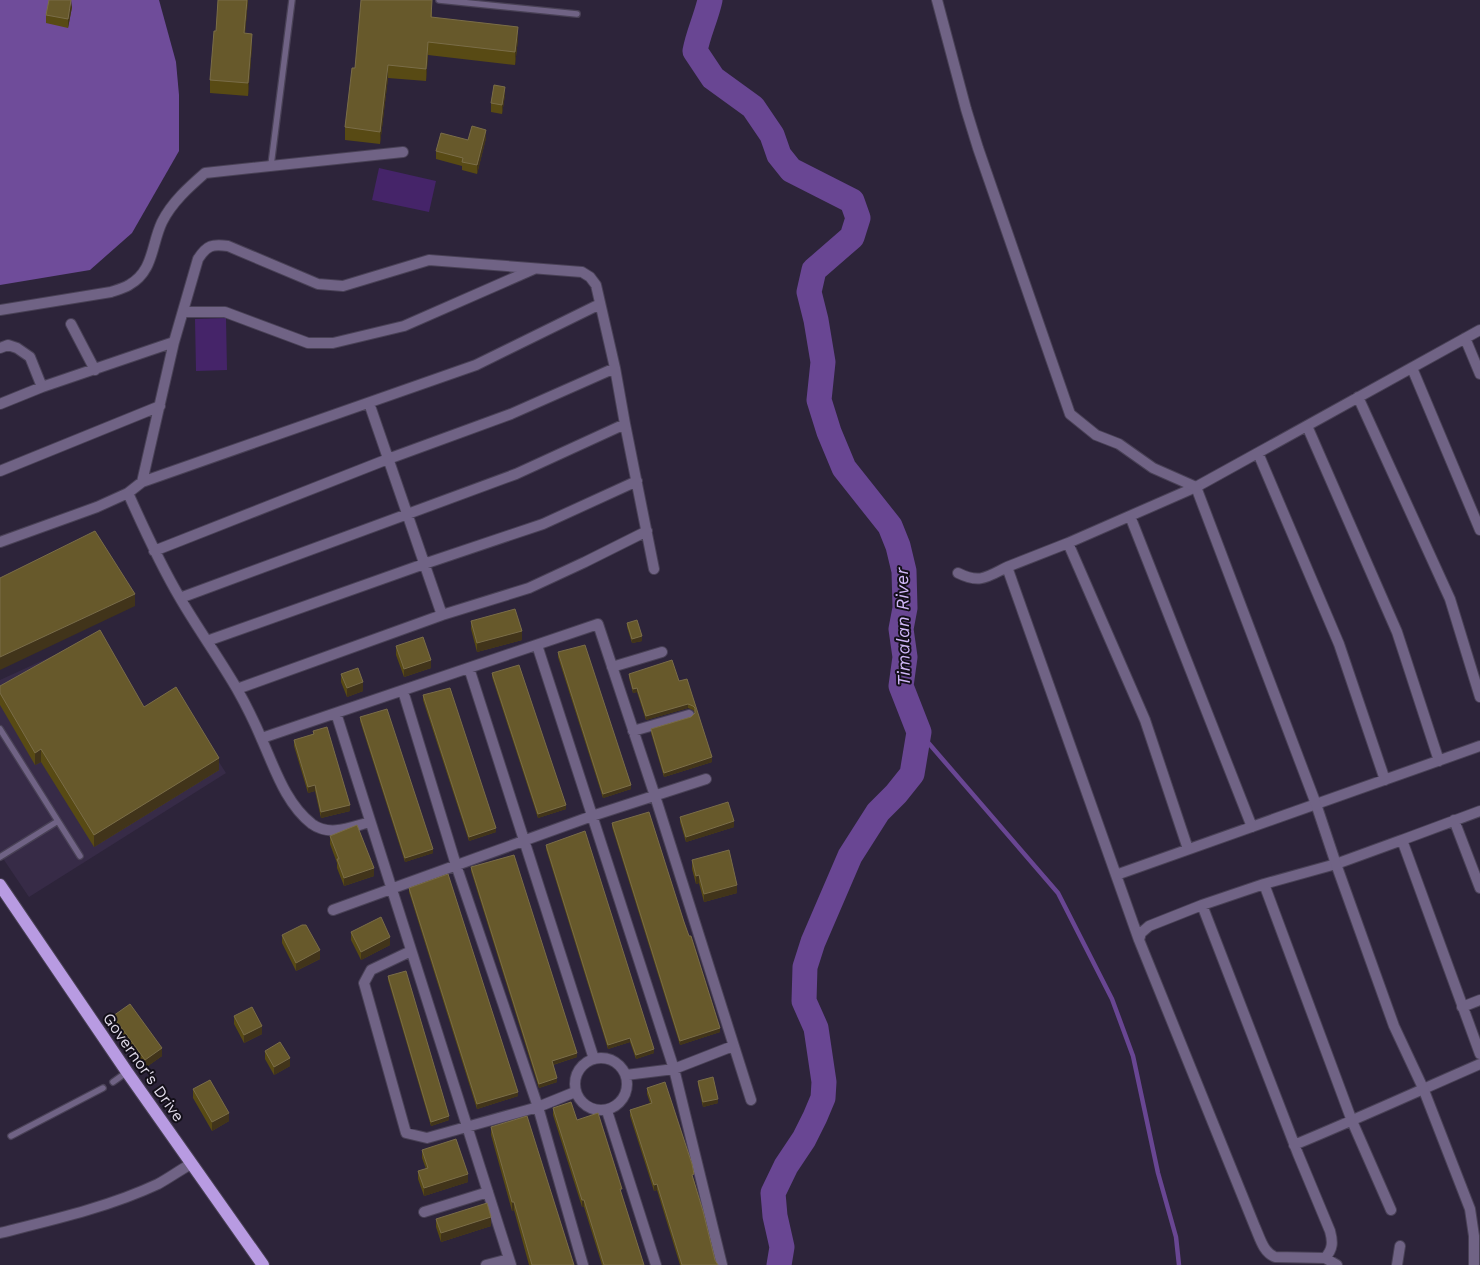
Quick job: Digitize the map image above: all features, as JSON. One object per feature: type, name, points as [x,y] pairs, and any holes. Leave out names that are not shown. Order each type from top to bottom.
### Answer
[{"type":"main road","name":"Governor's Drive","points":[[0,885],[127,1072],[263,1265]]},
{"type":"street","points":[[937,0],[978,148],[1070,414],[1096,435],[1119,444],[1153,468],[1196,487],[1316,804],[1394,1026],[1423,1088],[1470,1209],[1474,1236],[1474,1265]]},
{"type":"street","points":[[0,310],[111,292],[129,286],[148,267],[162,223],[170,209],[185,191],[205,173],[403,152]]},
{"type":"street","points":[[142,482],[174,342],[198,259],[204,249],[215,245],[228,246],[318,284],[343,286],[429,260],[582,272],[590,277],[596,285],[615,368],[654,569]]},
{"type":"street","points":[[183,312],[225,312],[308,342],[333,344],[404,326],[535,269]]},
{"type":"street","points":[[0,542],[97,507],[128,493],[142,482],[476,365],[600,304]]},
{"type":"street","points":[[71,324],[95,370]]},
{"type":"street","points":[[958,573],[974,579],[985,578],[1196,487],[1480,330]]},
{"type":"street","points":[[1465,338],[1480,374]]},
{"type":"street","points":[[0,404],[174,342]]},
{"type":"street","points":[[0,348],[8,345],[18,348],[30,356],[42,388]]},
{"type":"street","points":[[154,551],[388,459],[512,414],[615,368]]},
{"type":"street","points":[[1412,368],[1480,530]]},
{"type":"street","points":[[1358,397],[1450,599],[1480,697]]},
{"type":"street","points":[[369,403],[442,615]]},
{"type":"street","points":[[0,471],[160,406]]},
{"type":"street","points":[[180,598],[516,474],[625,424]]},
{"type":"street","points":[[1307,426],[1397,632],[1439,761]]},
{"type":"street","points":[[1258,453],[1340,644],[1385,780]]},
{"type":"street","points":[[207,640],[543,524],[636,481]]},
{"type":"street","points":[[128,493],[154,551],[180,598],[237,689],[262,738],[275,771],[298,811],[314,825],[325,831],[342,830],[370,822]]},
{"type":"street","points":[[1130,516],[1252,827]]},
{"type":"street","points":[[237,689],[442,615],[529,588],[647,531]]},
{"type":"street","points":[[1068,543],[1145,720],[1188,849]]},
{"type":"street","points":[[1007,567],[1140,940],[1265,1249],[1269,1255],[1275,1257],[1325,1258],[1337,1265]]},
{"type":"street","points":[[262,738],[598,624],[655,796],[751,1100]]},
{"type":"street","points":[[536,645],[674,1069],[722,1265]]},
{"type":"street","points":[[612,667],[662,652]]},
{"type":"street","points":[[469,668],[594,1058]]},
{"type":"street","points":[[403,690],[456,865],[538,1107],[583,1265]]},
{"type":"street","points":[[336,713],[510,1262],[486,1265]]},
{"type":"street","points":[[633,731],[689,715]]},
{"type":"street","points":[[1116,874],[1480,746]]},
{"type":"street","points":[[333,910],[592,816],[706,779]]},
{"type":"street","points":[[1140,940],[1141,933],[1149,926],[1202,905],[1264,884],[1336,864],[1480,811]]},
{"type":"street","points":[[1454,820],[1478,877],[1480,888]]},
{"type":"street","points":[[1402,840],[1480,1054]]},
{"type":"street","points":[[1264,884],[1352,1121],[1391,1210]]},
{"type":"street","points":[[1202,905],[1294,1144],[1330,1231],[1333,1242],[1330,1252],[1325,1258]]},
{"type":"street","points":[[412,951],[371,970],[364,983],[406,1133],[427,1138],[538,1107],[575,1092]]},
{"type":"street","points":[[1462,1007],[1480,1000]]},
{"type":"street","points":[[626,1075],[674,1069],[733,1046]]},
{"type":"street","points":[[594,1058],[607,1058],[619,1064],[626,1075],[627,1090],[620,1104],[607,1111],[593,1110],[582,1104],[575,1092],[574,1078],[581,1066],[594,1058]]},
{"type":"street","points":[[1294,1144],[1352,1121],[1480,1064]]},
{"type":"street","points":[[607,1111],[656,1265]]},
{"type":"street","points":[[0,1233],[85,1210],[137,1193],[160,1183],[191,1164]]},
{"type":"street","points":[[424,1212],[488,1192]]},
{"type":"street","points":[[1397,1265],[1400,1246]]},
{"type":"lane","points":[[271,165],[292,0]]},
{"type":"lane","points":[[439,0],[576,14]]},
{"type":"lane","points":[[0,728],[2,736],[80,856]]},
{"type":"lane","points":[[0,857],[58,821]]},
{"type":"lane","points":[[113,1082],[127,1072]]},
{"type":"lane","points":[[11,1136],[103,1088]]},
{"type":"shaded area","points":[[0,0],[159,0],[176,62],[179,95],[179,151],[132,233],[90,270],[0,285]]},
{"type":"shaded area","points":[[379,168],[436,181],[429,212],[372,200]]},
{"type":"shaded area","points":[[226,318],[227,370],[196,371],[195,319]]},
{"type":"shaded area","points":[[98,635],[144,711],[175,694],[226,773],[29,897],[0,854],[0,680]]},
{"type":"building","points":[[49,0],[71,0],[68,19],[46,15]]},
{"type":"building","points":[[218,0],[247,0],[244,33],[252,34],[248,83],[210,80]]},
{"type":"building","points":[[361,0],[432,0],[431,17],[518,27],[515,52],[428,42],[426,69],[388,65],[380,132],[345,127],[352,68],[355,68]]},
{"type":"building","points":[[494,85],[505,87],[502,105],[491,103]]},
{"type":"building","points":[[472,126],[486,130],[477,165],[462,162],[463,158],[436,151],[441,133],[468,140]]},
{"type":"building","points":[[95,531],[135,594],[0,657],[0,578]]},
{"type":"building","points":[[515,609],[522,631],[477,643],[471,621]]},
{"type":"building","points":[[637,620],[642,636],[632,639],[627,623]]},
{"type":"building","points":[[100,630],[144,707],[176,687],[219,758],[94,835],[41,749],[35,753],[0,693],[0,686]]},
{"type":"building","points":[[423,637],[431,660],[404,669],[396,646]]},
{"type":"building","points":[[585,645],[631,785],[603,794],[558,652]]},
{"type":"building","points":[[672,660],[679,681],[687,679],[712,757],[664,773],[651,729],[691,717],[695,713],[695,708],[688,704],[646,716],[637,688],[633,689],[629,674]]},
{"type":"building","points":[[519,665],[566,805],[538,814],[492,673]]},
{"type":"building","points":[[358,668],[363,682],[347,688],[341,674]]},
{"type":"building","points":[[450,688],[496,828],[469,837],[423,695]]},
{"type":"building","points":[[387,709],[433,849],[405,858],[360,717]]},
{"type":"building","points":[[327,727],[350,805],[321,812],[315,785],[308,787],[294,740],[314,734],[313,731]]},
{"type":"building","points":[[728,802],[734,821],[686,837],[680,817]]},
{"type":"building","points":[[649,812],[720,1028],[680,1041],[612,823]]},
{"type":"building","points":[[357,825],[374,868],[344,878],[330,836]]},
{"type":"building","points":[[585,831],[654,1049],[636,1055],[630,1038],[608,1045],[546,845]]},
{"type":"building","points":[[729,850],[737,885],[704,894],[699,875],[696,876],[692,860]]},
{"type":"building","points":[[514,855],[577,1053],[552,1061],[557,1078],[539,1084],[471,867]]},
{"type":"building","points":[[448,874],[518,1092],[477,1104],[409,888]]},
{"type":"building","points":[[381,917],[390,937],[361,952],[351,932]]},
{"type":"building","points":[[302,925],[306,925],[320,950],[296,963],[282,935]]},
{"type":"building","points":[[406,971],[449,1116],[431,1122],[388,976]]},
{"type":"building","points":[[130,1004],[162,1048],[145,1060],[113,1016]]},
{"type":"building","points":[[252,1007],[262,1026],[244,1035],[234,1016]]},
{"type":"building","points":[[280,1042],[290,1058],[274,1067],[265,1051]]},
{"type":"building","points":[[713,1077],[718,1099],[703,1102],[698,1081]]},
{"type":"building","points":[[210,1080],[229,1113],[212,1122],[193,1089]]},
{"type":"building","points":[[665,1082],[692,1164],[694,1174],[692,1175],[718,1265],[682,1265],[657,1184],[654,1185],[630,1110],[652,1103],[647,1088]]},
{"type":"building","points":[[571,1102],[577,1120],[598,1113],[644,1265],[604,1265],[553,1108]]},
{"type":"building","points":[[527,1116],[574,1265],[532,1265],[514,1202],[512,1202],[491,1127]]},
{"type":"building","points":[[456,1139],[468,1174],[424,1188],[418,1171],[428,1168],[422,1150]]},
{"type":"building","points":[[487,1203],[491,1217],[441,1233],[436,1219]]},
{"type":"waterway","name":"Timalan River","points":[[710,0],[695,51],[713,78],[753,107],[772,135],[779,155],[791,170],[852,201],[858,218],[852,237],[814,270],[809,292],[823,362],[819,400],[829,432],[844,468],[890,526],[898,546],[904,571],[905,608],[901,629],[905,657],[901,686],[919,732],[912,774],[878,812],[850,856],[813,942],[805,967],[804,1001],[816,1028],[824,1082],[823,1098],[804,1139],[786,1166],[773,1193],[775,1216],[782,1247],[779,1265]]},
{"type":"waterway","points":[[919,732],[1058,893],[1112,999],[1133,1056],[1158,1173],[1176,1237],[1179,1265]]}]
